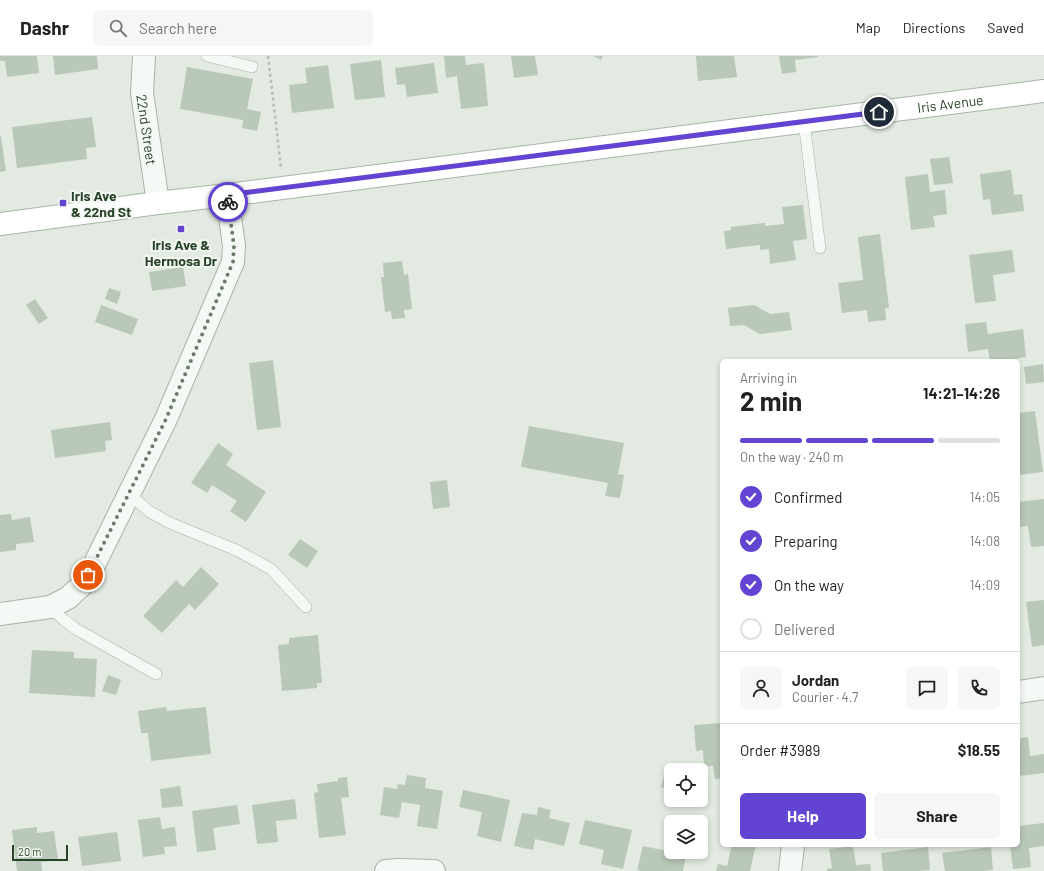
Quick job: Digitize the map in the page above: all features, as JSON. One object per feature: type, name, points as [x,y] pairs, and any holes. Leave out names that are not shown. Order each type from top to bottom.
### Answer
[{"type":"main road","name":"Iris Avenue","points":[[0,224],[1044,91]]},
{"type":"street","name":"22nd Street","points":[[146,56],[142,93],[158,203]]},
{"type":"street","points":[[0,614],[50,607],[68,598],[84,583],[93,568],[166,419],[233,262],[234,246],[227,195]]},
{"type":"street","points":[[1020,692],[1044,688]]},
{"type":"street","points":[[790,871],[793,847]]},
{"type":"street","points":[[386,871],[434,871]]},
{"type":"lane","points":[[207,56],[252,67]]},
{"type":"lane","points":[[804,122],[820,248]]},
{"type":"lane","points":[[129,494],[150,512],[170,523],[236,550],[271,569],[306,607]]},
{"type":"lane","points":[[50,607],[76,629],[156,674]]},
{"type":"path","points":[[268,56],[281,169]]},
{"type":"building","points":[[0,56],[37,56],[39,73],[7,77],[5,61],[0,61]]},
{"type":"building","points":[[53,56],[97,56],[98,69],[55,75]]},
{"type":"building","points":[[444,56],[465,56],[466,65],[484,63],[488,106],[461,109],[457,76],[446,78]]},
{"type":"building","points":[[511,56],[535,56],[538,75],[514,78]]},
{"type":"building","points":[[593,56],[603,56],[601,60]]},
{"type":"building","points":[[696,56],[734,56],[737,77],[698,81]]},
{"type":"building","points":[[779,56],[818,57],[795,60],[796,72],[782,74]]},
{"type":"building","points":[[381,60],[385,97],[355,100],[350,64]]},
{"type":"building","points":[[434,63],[438,93],[407,97],[405,84],[397,85],[395,68]]},
{"type":"building","points":[[328,65],[334,108],[292,113],[289,85],[307,83],[305,68]]},
{"type":"building","points":[[187,67],[253,79],[247,109],[261,112],[257,131],[242,128],[243,120],[180,109]]},
{"type":"building","points":[[92,117],[96,147],[86,148],[87,159],[17,168],[12,127]]},
{"type":"building","points":[[0,136],[6,171],[0,172]]},
{"type":"building","points":[[949,157],[953,183],[934,185],[930,159]]},
{"type":"building","points":[[1011,170],[1014,195],[1022,194],[1024,211],[992,215],[990,199],[983,200],[980,174]]},
{"type":"building","points":[[928,174],[930,192],[945,190],[947,214],[933,216],[935,227],[911,230],[905,177]]},
{"type":"building","points":[[803,205],[807,239],[793,241],[796,260],[770,264],[769,249],[760,250],[760,245],[726,249],[724,231],[731,230],[731,227],[765,223],[765,226],[784,224],[782,207]]},
{"type":"building","points":[[880,234],[889,308],[885,308],[886,320],[868,322],[867,310],[842,313],[838,283],[863,280],[858,237]]},
{"type":"building","points":[[1012,250],[1015,272],[993,275],[996,301],[975,303],[969,255]]},
{"type":"building","points":[[402,261],[404,275],[408,274],[412,309],[404,310],[405,318],[392,319],[391,311],[385,312],[381,277],[384,277],[383,263]]},
{"type":"building","points":[[183,267],[186,286],[152,291],[149,272]]},
{"type":"building","points":[[109,288],[121,292],[117,304],[105,299]]},
{"type":"building","points":[[35,299],[48,318],[39,324],[26,305]]},
{"type":"building","points":[[101,305],[138,319],[132,335],[95,322]]},
{"type":"building","points":[[754,305],[770,314],[789,312],[792,330],[760,334],[744,325],[730,326],[728,308]]},
{"type":"building","points":[[986,322],[988,334],[1023,329],[1026,357],[1015,359],[990,359],[988,349],[968,352],[965,324]]},
{"type":"building","points":[[273,360],[281,427],[257,430],[249,363]]},
{"type":"building","points":[[1043,364],[1044,382],[1026,384],[1024,367]]},
{"type":"building","points":[[1035,411],[1043,472],[1020,475],[1020,413]]},
{"type":"building","points":[[110,422],[112,440],[105,441],[106,451],[55,458],[51,430]]},
{"type":"building","points":[[529,426],[624,443],[618,474],[624,475],[620,498],[605,496],[608,483],[521,467]]},
{"type":"building","points":[[218,443],[233,454],[226,465],[266,492],[246,522],[230,511],[237,501],[212,485],[207,493],[191,483]]},
{"type":"building","points":[[447,480],[450,507],[433,509],[430,482]]},
{"type":"building","points":[[1044,499],[1044,546],[1031,547],[1028,526],[1020,527],[1020,502]]},
{"type":"building","points":[[11,514],[12,520],[30,517],[34,542],[16,544],[16,550],[0,552],[0,515]]},
{"type":"building","points":[[300,539],[318,551],[307,568],[288,555]]},
{"type":"building","points":[[201,567],[219,584],[195,610],[189,604],[162,633],[143,616],[176,580],[183,587]]},
{"type":"building","points":[[1044,600],[1044,645],[1032,647],[1026,602]]},
{"type":"building","points":[[318,635],[322,683],[317,683],[317,688],[282,691],[278,645],[289,644],[289,638]]},
{"type":"building","points":[[32,650],[74,652],[74,658],[97,659],[95,697],[29,693]]},
{"type":"building","points":[[108,675],[121,680],[116,695],[102,691]]},
{"type":"building","points":[[166,707],[167,711],[206,707],[211,754],[151,761],[148,733],[141,733],[138,711]]},
{"type":"building","points":[[720,723],[720,778],[715,779],[713,766],[708,766],[708,763],[704,763],[703,750],[696,751],[694,725]]},
{"type":"building","points":[[1028,737],[1030,756],[1044,754],[1044,773],[1020,776],[1020,738]]},
{"type":"building","points":[[407,775],[426,778],[425,788],[443,791],[437,829],[417,826],[420,805],[402,802],[399,818],[380,815],[384,787],[397,789],[398,784],[405,785]]},
{"type":"building","points":[[664,776],[664,788],[661,787]]},
{"type":"building","points":[[347,777],[349,797],[341,798],[346,835],[319,838],[314,793],[318,792],[317,784],[338,781],[338,778]]},
{"type":"building","points":[[180,786],[183,806],[162,808],[160,789]]},
{"type":"building","points":[[463,790],[510,800],[501,842],[477,836],[482,812],[459,807]]},
{"type":"building","points":[[295,799],[297,819],[276,821],[278,842],[257,844],[252,805]]},
{"type":"building","points":[[237,805],[240,824],[213,828],[216,850],[197,852],[192,811]]},
{"type":"building","points":[[538,807],[551,810],[549,818],[570,823],[564,846],[535,839],[533,850],[514,846],[522,813],[537,815]]},
{"type":"building","points":[[160,817],[162,829],[175,827],[177,846],[164,847],[165,854],[143,857],[138,820]]},
{"type":"building","points":[[585,820],[632,830],[623,869],[601,864],[604,850],[579,844]]},
{"type":"building","points":[[1044,823],[1044,846],[1029,848],[1031,867],[1013,869],[1010,847],[1020,847],[1020,826]]},
{"type":"building","points":[[37,827],[37,833],[54,831],[58,860],[41,862],[42,871],[17,871],[12,830]]},
{"type":"building","points":[[117,832],[121,861],[82,866],[78,837]]},
{"type":"building","points":[[643,846],[664,850],[664,859],[685,859],[683,871],[637,870]]},
{"type":"building","points":[[732,847],[756,847],[750,871],[716,871],[718,864],[727,866]]},
{"type":"building","points":[[853,847],[856,865],[870,864],[871,871],[827,871],[827,869],[832,868],[829,849]]},
{"type":"building","points":[[928,847],[930,870],[883,871],[881,853]]},
{"type":"building","points":[[991,847],[993,870],[945,871],[942,853]]},
{"type":"way so far","points":[[88,575],[93,568],[166,419],[233,262],[234,246],[228,202]]},
{"type":"place","name":"Iris Ave & 22nd St","points":[[63,203]]},
{"type":"place","name":"Iris Ave & Hermosa Dr","points":[[181,229]]},
{"type":"route","points":[[228,202],[227,195],[879,112]]}]
